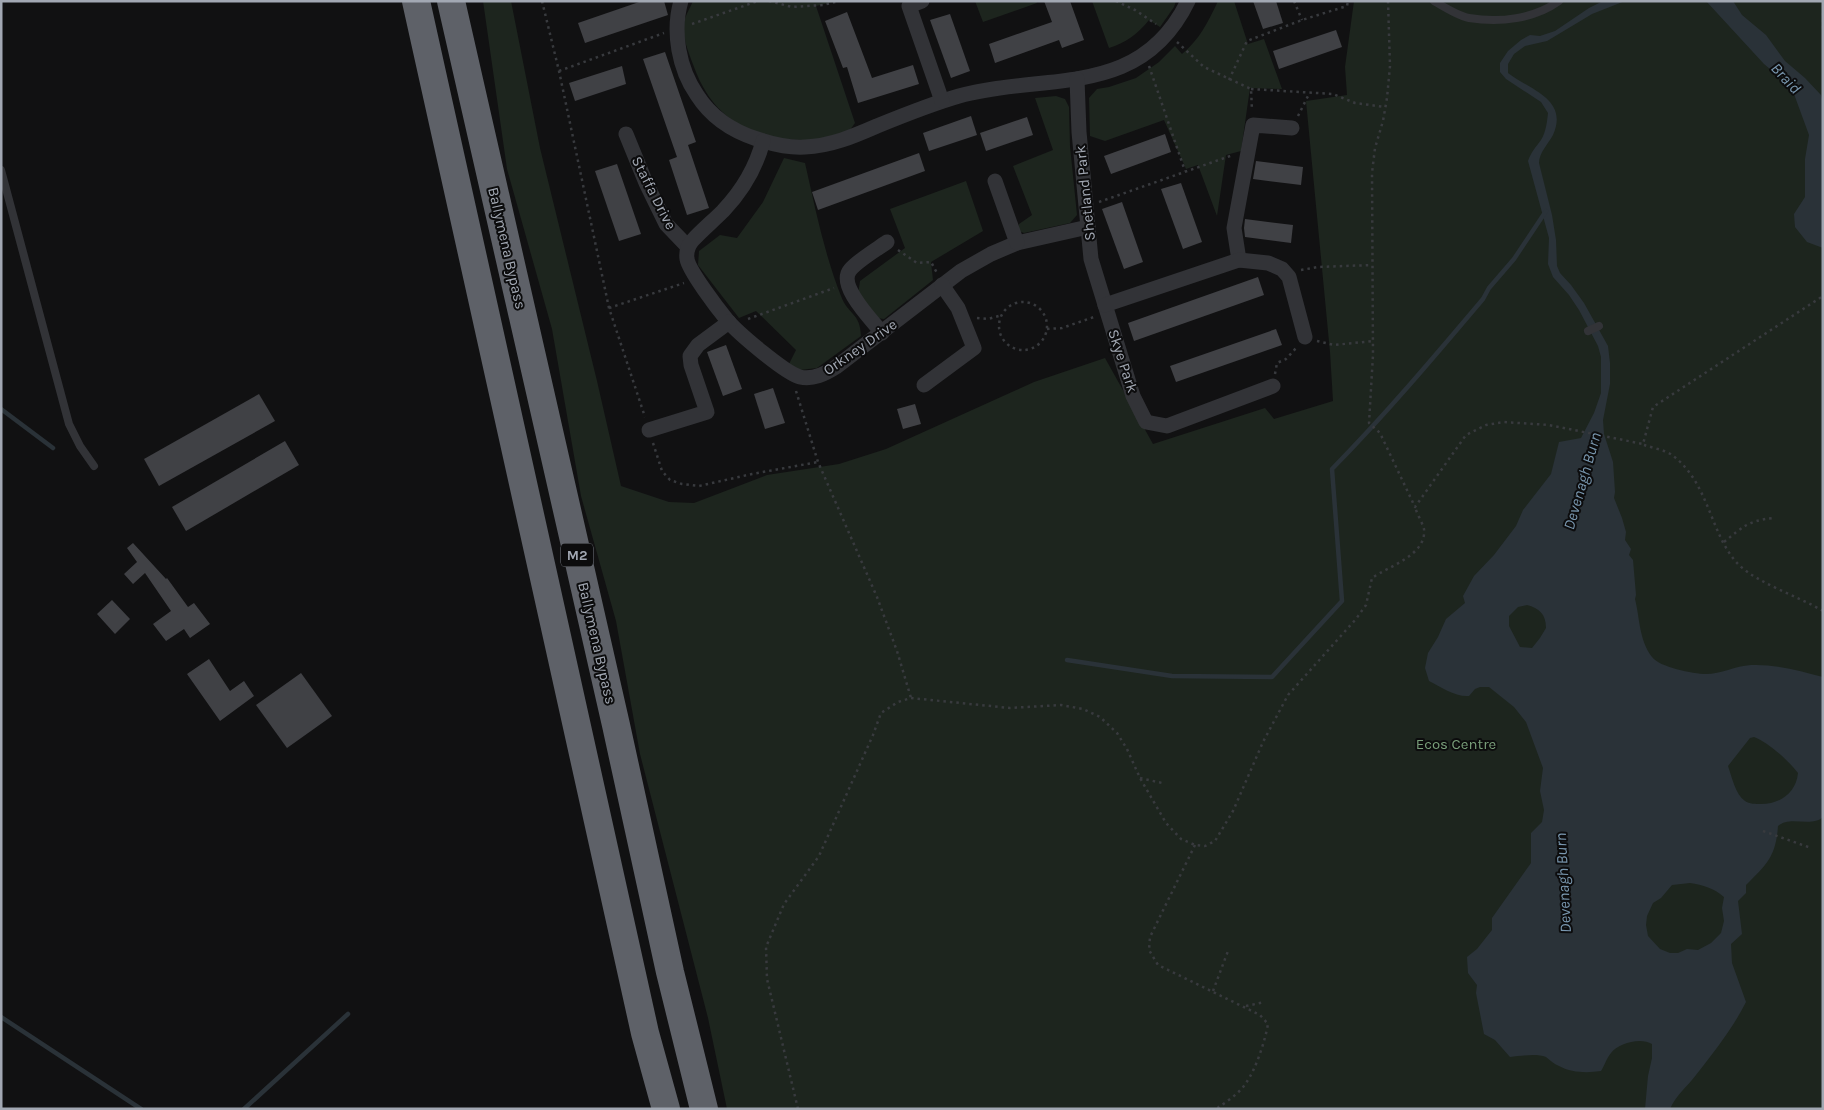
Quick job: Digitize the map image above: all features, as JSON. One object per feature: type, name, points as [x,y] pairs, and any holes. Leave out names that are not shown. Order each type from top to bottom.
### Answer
[{"type":"highway","name":"M2","points":[[416,1],[645,1033],[666,1109]]},
{"type":"highway","name":"Ballymena Bypass","points":[[451,1],[616,725],[670,972],[704,1109]]},
{"type":"street","points":[[681,1],[676,29],[682,63],[691,85],[700,99],[724,124],[749,137],[795,147],[830,144],[942,101],[988,90],[1077,79],[1114,71],[1145,54],[1168,33],[1181,16],[1188,1]]},
{"type":"street","points":[[922,1],[909,6],[942,101]]},
{"type":"street","name":"Shetland Park","points":[[1077,79],[1079,132],[1091,259],[1105,305]]},
{"type":"street","points":[[1239,260],[1234,228],[1253,125],[1292,128]]},
{"type":"street","name":"Staffa Drive","points":[[626,134],[646,183],[666,224],[688,247]]},
{"type":"street","points":[[763,141],[756,164],[741,189],[724,210],[694,238],[688,247],[687,260],[695,275],[731,323],[784,369],[796,376]]},
{"type":"street","points":[[995,181],[1017,243]]},
{"type":"street","name":"Orkney Drive","points":[[796,376],[809,378],[829,372],[961,271],[992,254],[1017,243],[1088,227]]},
{"type":"street","points":[[882,333],[855,300],[848,284],[847,276],[850,270],[887,242]]},
{"type":"street","points":[[1105,305],[1239,260],[1272,264],[1287,273],[1305,337]]},
{"type":"street","points":[[924,385],[974,348],[955,302],[942,285]]},
{"type":"street","name":"Skye Park","points":[[1105,305],[1133,396],[1146,422],[1167,426],[1273,386]]},
{"type":"street","points":[[649,430],[707,412],[691,365],[690,356],[698,345],[731,323]]},
{"type":"lane","points":[[1434,1],[1468,18],[1500,20],[1526,17],[1549,8],[1560,1]]},
{"type":"lane","points":[[1,170],[69,424],[80,446],[94,466]]},
{"type":"lane","points":[[1588,332],[1599,326]]},
{"type":"path","points":[[542,1],[559,71],[609,308],[662,471],[670,480],[699,486],[818,462]]},
{"type":"path","points":[[559,71],[758,1]]},
{"type":"path","points":[[769,1],[792,8],[823,5],[839,1]]},
{"type":"path","points":[[1117,1],[1135,10],[1168,33],[1204,67],[1251,90],[1333,94],[1355,103],[1385,107]]},
{"type":"path","points":[[1294,1],[1302,20]]},
{"type":"path","points":[[1228,80],[1247,41],[1302,20],[1347,6],[1348,1]]},
{"type":"path","points":[[798,1109],[767,980],[766,947],[784,904],[818,856],[874,735],[881,713],[898,702],[911,698],[1010,708],[1038,708],[1061,705],[1083,710],[1100,717],[1117,733],[1128,749],[1140,778],[1166,823],[1181,840],[1195,846],[1204,846],[1215,841],[1233,810],[1263,742],[1288,695],[1356,620],[1366,605],[1372,578],[1411,555],[1420,547],[1424,530],[1415,507],[1380,432],[1369,423],[1373,341],[1372,173],[1375,148],[1385,107],[1390,66],[1388,1]]},
{"type":"path","points":[[1823,13],[1823,32]]},
{"type":"path","points":[[1145,54],[1185,171]]},
{"type":"path","points":[[1251,90],[1253,125]]},
{"type":"path","points":[[1292,128],[1310,93]]},
{"type":"path","points":[[1085,207],[1248,150]]},
{"type":"path","points":[[887,242],[917,263],[931,262],[942,285]]},
{"type":"path","points":[[1287,273],[1318,266],[1372,265]]},
{"type":"path","points":[[609,308],[682,284],[695,275]]},
{"type":"path","points":[[731,323],[848,284]]},
{"type":"path","points":[[1643,444],[1653,407],[1823,296]]},
{"type":"path","points":[[1014,304],[1030,304],[1038,307],[1047,321],[1047,329],[1041,343],[1028,350],[1013,348],[1002,338],[1000,323],[1002,315],[1014,304]]},
{"type":"path","points":[[1047,329],[1062,328],[1095,316],[1105,305]]},
{"type":"path","points":[[962,316],[988,320],[1002,315]]},
{"type":"path","points":[[1273,386],[1277,363],[1286,359],[1305,337],[1334,345],[1373,341]]},
{"type":"path","points":[[796,376],[795,389],[818,462],[877,597],[897,651],[911,698]]},
{"type":"path","points":[[1415,507],[1466,435],[1486,425],[1504,422],[1549,425],[1643,444],[1671,454],[1684,466],[1700,488],[1728,552],[1740,566],[1764,581],[1823,611]]},
{"type":"path","points":[[1724,542],[1746,525],[1756,520],[1772,518]]},
{"type":"path","points":[[1140,778],[1162,783]]},
{"type":"path","points":[[1763,831],[1811,848]]},
{"type":"path","points":[[1195,846],[1150,937],[1149,950],[1158,964],[1260,1015],[1268,1024],[1265,1043],[1246,1083],[1216,1109]]},
{"type":"path","points":[[1213,991],[1228,951]]},
{"type":"path","points":[[1244,1007],[1265,1002]]},
{"type":"green space","name":"Ecos Centre","points":[[483,1],[511,1],[540,148],[621,486],[669,502],[694,503],[767,475],[839,464],[886,449],[1034,382],[1105,358],[1153,444],[1265,408],[1274,419],[1333,401],[1306,101],[1347,95],[1345,67],[1354,1],[1823,1],[1823,1109],[727,1109],[708,1018],[640,754],[616,621],[581,496],[552,329],[507,169]]},
{"type":"green space","points":[[693,1],[837,1],[816,6],[855,123],[841,136],[811,140],[769,136],[752,131],[737,123],[712,100],[702,85],[686,45],[684,23]]},
{"type":"green space","points":[[975,1],[1036,1],[1037,3],[983,22]]},
{"type":"green space","points":[[1092,1],[1176,1],[1160,27],[1149,20],[1131,37],[1109,48]]},
{"type":"green space","points":[[1218,1],[1234,1],[1248,44],[1264,39],[1282,89],[1250,88],[1241,151],[1226,155],[1217,216],[1198,165],[1186,169],[1164,120],[1105,141],[1090,136],[1089,98],[1097,89],[1136,78],[1159,62],[1175,46],[1182,54],[1199,36]]},
{"type":"green space","points":[[1056,96],[1065,99],[1069,107],[1070,146],[1077,215],[1070,223],[1024,233],[1019,231],[1019,224],[1032,215],[1013,166],[1053,150],[1035,98]]},
{"type":"green space","points":[[784,158],[805,163],[820,230],[835,280],[844,302],[858,322],[861,336],[817,368],[800,370],[789,364],[796,350],[756,311],[739,318],[698,265],[699,251],[720,235],[737,238],[763,202]]},
{"type":"green space","points":[[966,181],[983,231],[931,262],[933,280],[884,319],[876,318],[858,294],[860,281],[905,248],[890,209]]},
{"type":"water","name":"Devenagh Burn","points":[[1603,1],[1625,1],[1592,14],[1547,41],[1525,46],[1514,54],[1508,64],[1508,73],[1545,97],[1552,104],[1556,113],[1557,123],[1553,135],[1542,152],[1539,163],[1552,215],[1556,240],[1557,266],[1560,273],[1584,303],[1608,346],[1610,384],[1603,420],[1604,434],[1613,462],[1614,498],[1626,532],[1625,540],[1631,549],[1629,555],[1633,560],[1635,599],[1640,629],[1645,644],[1656,661],[1669,667],[1700,674],[1712,674],[1745,666],[1760,665],[1787,668],[1823,677],[1823,817],[1813,822],[1788,822],[1778,826],[1775,845],[1769,860],[1746,885],[1746,893],[1738,901],[1742,934],[1731,944],[1732,963],[1746,1002],[1723,1040],[1678,1095],[1670,1109],[1645,1109],[1652,1044],[1636,1041],[1619,1046],[1609,1055],[1601,1071],[1585,1072],[1564,1068],[1546,1057],[1538,1055],[1510,1057],[1495,1040],[1484,1034],[1476,993],[1477,985],[1468,973],[1467,957],[1477,949],[1492,930],[1492,918],[1531,863],[1531,833],[1542,822],[1544,810],[1540,791],[1543,768],[1526,722],[1514,707],[1489,687],[1475,689],[1469,696],[1448,691],[1429,681],[1425,668],[1428,653],[1446,619],[1465,603],[1463,596],[1474,576],[1494,555],[1516,526],[1523,510],[1551,474],[1559,442],[1581,438],[1594,413],[1601,393],[1601,357],[1598,346],[1579,310],[1553,277],[1548,264],[1549,238],[1528,161],[1544,134],[1548,113],[1541,102],[1506,79],[1500,72],[1500,63],[1508,51],[1521,40],[1530,35],[1540,36],[1555,31]],"holes":[[[1527,605],[1541,612],[1546,623],[1546,628],[1532,648],[1520,647],[1509,626],[1509,616],[1518,607]],[[1750,738],[1760,739],[1772,747],[1798,773],[1797,780],[1790,792],[1775,802],[1759,804],[1747,802],[1736,790],[1732,780],[1728,766]],[[1690,883],[1699,885],[1712,889],[1724,897],[1722,908],[1724,921],[1721,933],[1711,943],[1698,950],[1687,949],[1678,953],[1670,953],[1660,949],[1648,936],[1647,916],[1653,903],[1661,898],[1672,885]]]},
{"type":"water","name":"Braid","points":[[1706,1],[1733,1],[1742,15],[1766,35],[1785,61],[1821,95],[1823,102],[1823,248],[1807,242],[1795,227],[1794,214],[1805,197],[1805,159],[1809,135],[1794,94],[1781,78],[1764,64]]},
{"type":"building","points":[[642,1],[664,1],[668,15],[585,43],[578,23]]},
{"type":"building","points":[[1044,1],[1070,1],[1084,40],[1062,48],[1059,40],[995,63],[989,44],[1052,22]]},
{"type":"building","points":[[1253,1],[1276,1],[1283,23],[1263,29]]},
{"type":"building","points":[[847,12],[872,78],[913,65],[919,84],[858,103],[847,67],[843,68],[825,21]]},
{"type":"building","points":[[950,14],[970,71],[951,78],[930,20]]},
{"type":"building","points":[[1336,30],[1342,47],[1279,69],[1273,51]]},
{"type":"building","points":[[665,52],[696,142],[688,145],[709,208],[687,215],[669,160],[677,157],[643,59]]},
{"type":"building","points":[[622,66],[626,84],[575,101],[569,83]]},
{"type":"building","points":[[971,116],[977,135],[929,151],[923,133]]},
{"type":"building","points":[[1027,117],[1033,135],[986,151],[980,133]]},
{"type":"building","points":[[1165,134],[1171,152],[1111,174],[1104,156]]},
{"type":"building","points":[[919,153],[925,171],[818,210],[812,192]]},
{"type":"building","points":[[1256,161],[1303,167],[1301,185],[1253,179]]},
{"type":"building","points":[[617,164],[641,234],[619,241],[595,171]]},
{"type":"building","points":[[1181,183],[1202,242],[1183,249],[1161,189]]},
{"type":"building","points":[[1122,202],[1143,262],[1124,269],[1102,209]]},
{"type":"building","points":[[1245,219],[1293,225],[1291,243],[1245,237]]},
{"type":"building","points":[[1258,277],[1264,295],[1134,341],[1128,323]]},
{"type":"building","points":[[1276,329],[1282,345],[1176,382],[1170,366]]},
{"type":"building","points":[[726,345],[742,389],[723,396],[707,352]]},
{"type":"building","points":[[773,388],[785,423],[765,429],[754,394]]},
{"type":"building","points":[[259,394],[275,421],[159,486],[144,459]]},
{"type":"building","points":[[915,404],[921,424],[903,429],[897,409]]},
{"type":"building","points":[[285,441],[299,465],[186,531],[172,507]]},
{"type":"building","points":[[133,543],[167,578],[188,607],[194,603],[210,624],[190,638],[184,629],[166,641],[153,624],[171,611],[145,573],[133,584],[124,574],[137,562],[127,548]]},
{"type":"building","points":[[112,600],[130,619],[115,634],[97,614]]},
{"type":"building","points":[[209,659],[230,691],[244,681],[254,696],[220,721],[187,674]]},
{"type":"building","points":[[301,673],[332,716],[287,748],[256,705]]},
{"type":"waterway","points":[[1067,660],[1172,676],[1272,677],[1342,601],[1332,469],[1390,407],[1483,299],[1489,288],[1514,259],[1546,211]]},
{"type":"waterway","points":[[1,409],[53,448]]},
{"type":"waterway","points":[[244,1109],[348,1014]]},
{"type":"waterway","points":[[1,1017],[141,1109]]}]
